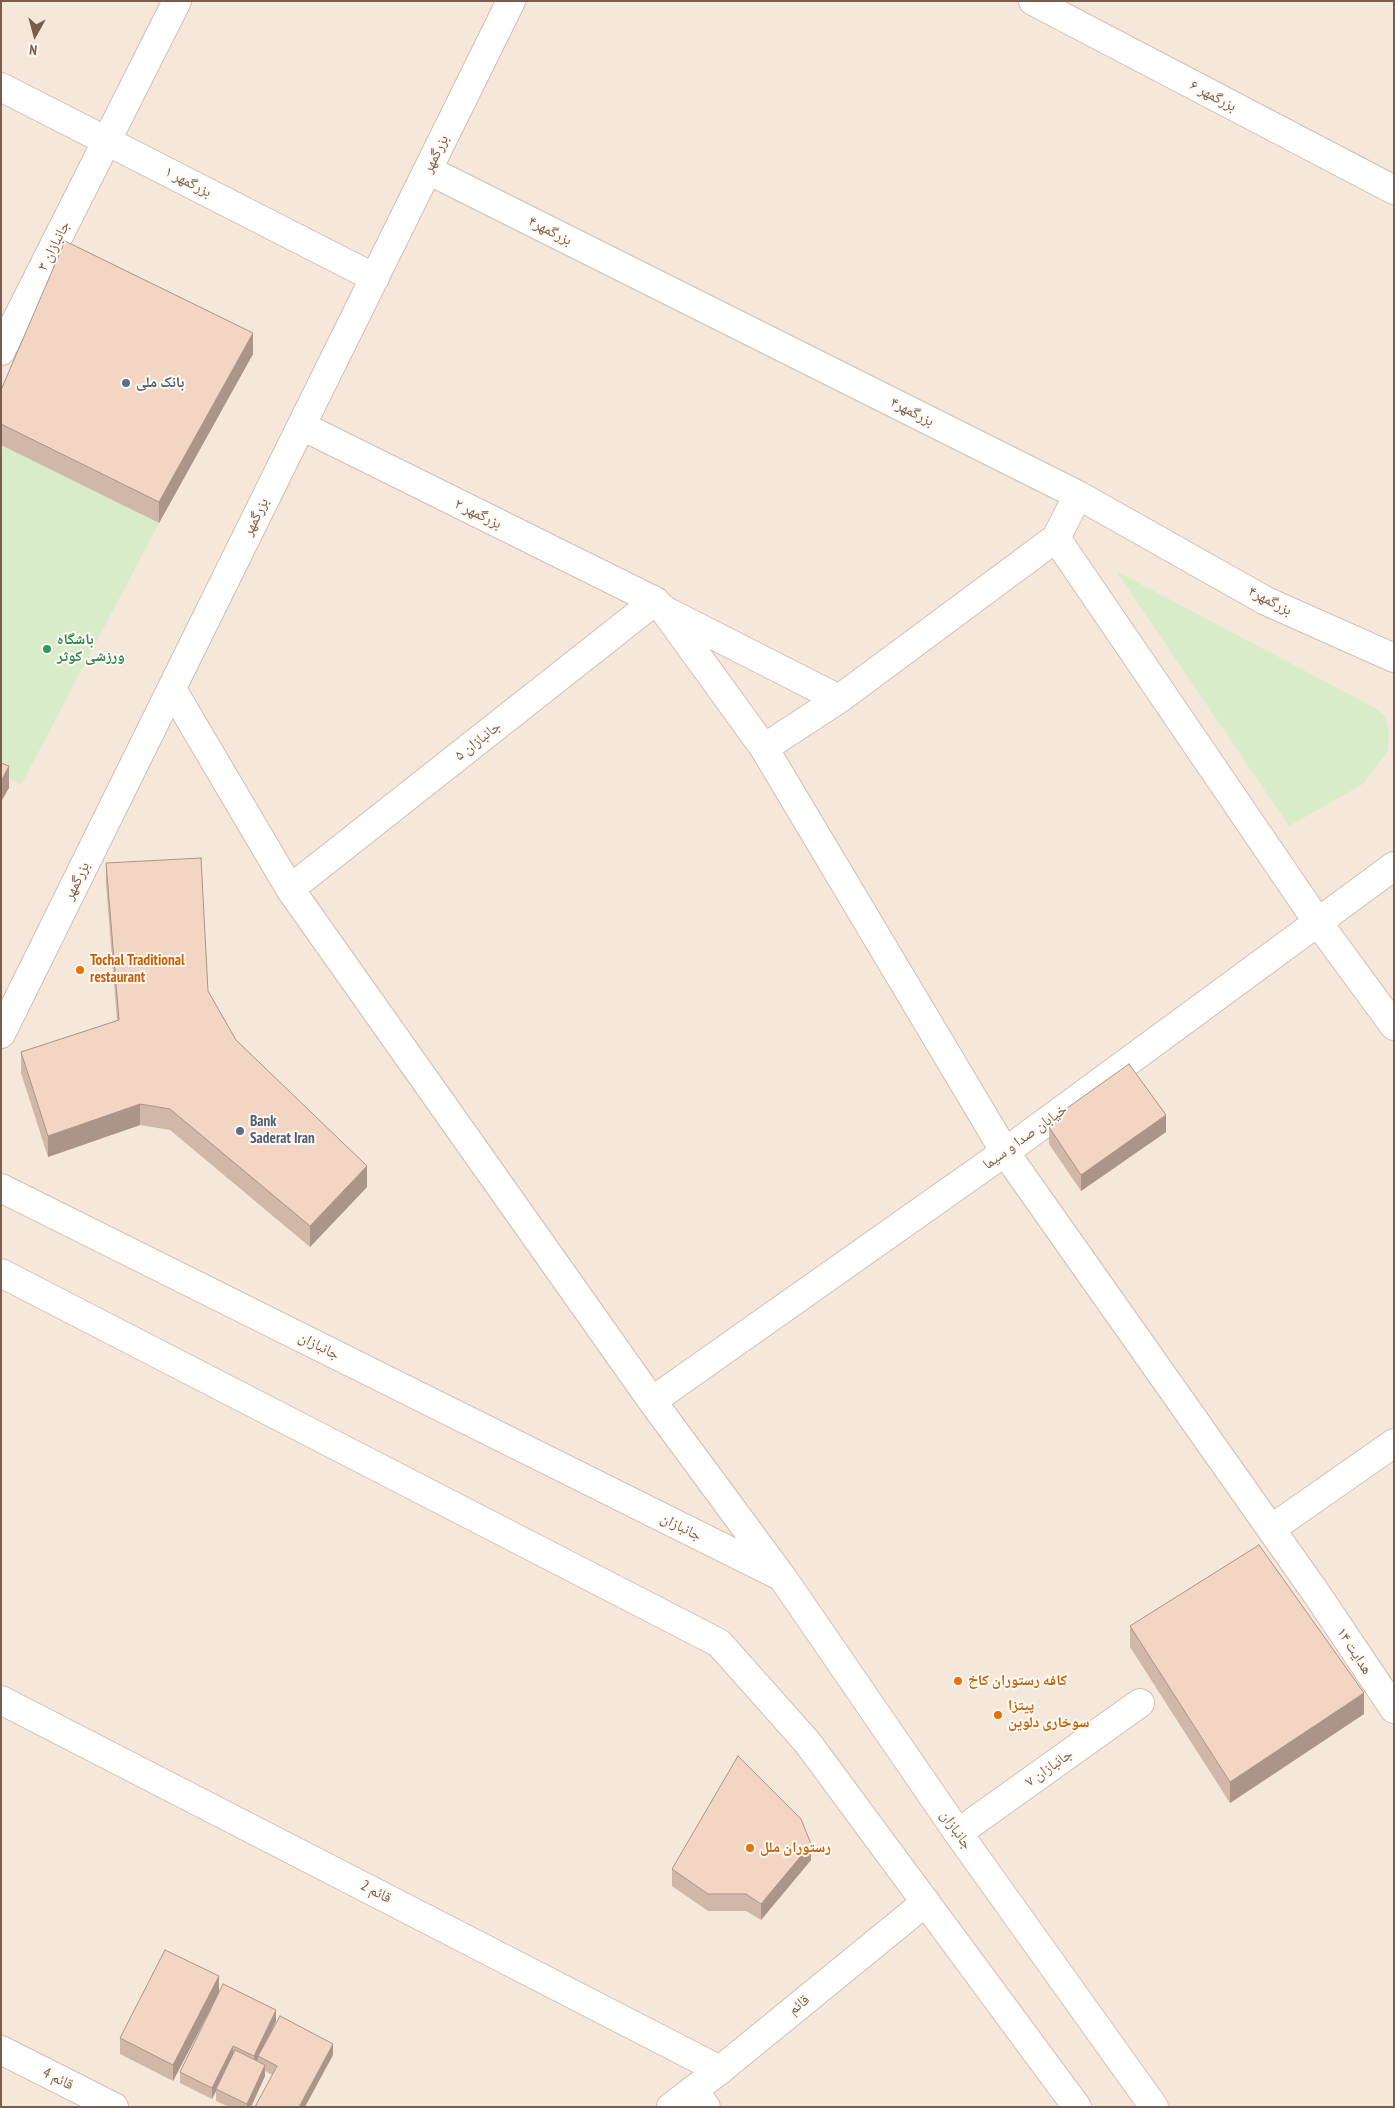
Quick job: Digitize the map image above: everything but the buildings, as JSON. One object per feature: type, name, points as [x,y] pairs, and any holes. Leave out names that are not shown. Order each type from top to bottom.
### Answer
[{"type":"street","name":"جانبازان ۳","points":[[1,351],[177,1]]},
{"type":"street","name":"بزرگمهر","points":[[1,1034],[511,1]]},
{"type":"street","name":"بزرگمهر ۶","points":[[1033,1],[1394,190]]},
{"type":"street","name":"بزرگمهر ۱","points":[[1,87],[375,278]]},
{"type":"street","name":"بزرگمهر۴","points":[[428,170],[1078,495],[1266,601],[1394,658]]},
{"type":"street","name":"بزرگمهر ۲","points":[[302,426],[660,606],[839,699]]},
{"type":"street","points":[[764,748],[839,699],[1056,538],[1078,495]]},
{"type":"street","points":[[1056,538],[1317,921],[1394,1026]]},
{"type":"street","name":"هدایت ۱۴","points":[[660,606],[764,748],[1005,1152],[1316,1593],[1385,1679],[1394,1709]]},
{"type":"street","name":"جانبازان ۵","points":[[290,889],[660,606]]},
{"type":"street","points":[[172,689],[290,889],[652,1401],[782,1577]]},
{"type":"street","name":"خیابان صدا و سیما","points":[[652,1401],[1005,1152],[1394,866]]},
{"type":"street","name":"جانبازان","points":[[1,1188],[782,1577],[958,1833],[1154,2107]]},
{"type":"street","points":[[1,1273],[719,1643],[807,1742],[1078,2107]]},
{"type":"street","points":[[1271,1529],[1394,1444]]},
{"type":"street","name":"قائم 2","points":[[1,1700],[720,2070]]},
{"type":"street","name":"جانبازان ۷","points":[[958,1833],[1140,1703]]},
{"type":"street","name":"قائم","points":[[671,2107],[699,2098],[720,2070],[926,1902]]},
{"type":"street","name":"قائم 4","points":[[1,2050],[114,2107]]},
{"type":"shaded area","points":[[1,1],[1394,1],[1394,2107],[1,2107]]},
{"type":"green space","name":"باشگاه ورزشی کوثر","points":[[1,445],[159,523],[21,785],[1,774]]},
{"type":"green space","points":[[1116,571],[1377,709],[1385,716],[1389,732],[1388,751],[1363,784],[1289,826]]},
{"type":"place","name":"بانک ملی","points":[[126,383]]},
{"type":"place","name":"باشگاه ورزشی کوثر","points":[[47,649]]},
{"type":"place","name":"Tochal Traditional restaurant","points":[[80,970]]},
{"type":"place","name":"Bank Saderat Iran","points":[[240,1131]]},
{"type":"place","name":"کافه رستوران کاخ","points":[[958,1681]]},
{"type":"place","name":"پیتزا سوخاری دلوین","points":[[998,1715]]},
{"type":"place","name":"رستوران ملل","points":[[750,1848]]}]
